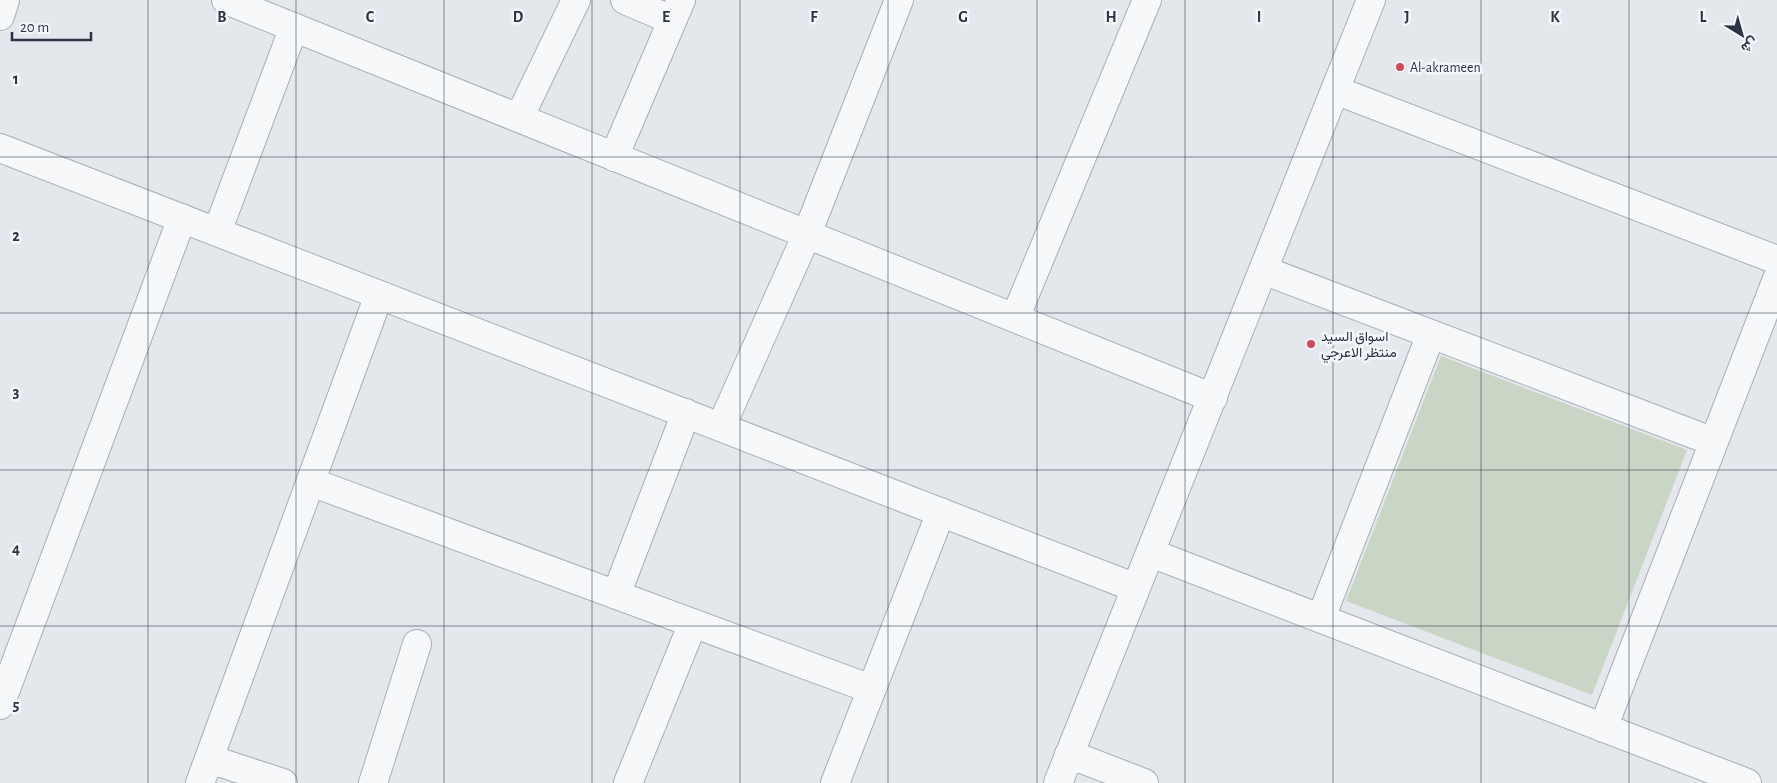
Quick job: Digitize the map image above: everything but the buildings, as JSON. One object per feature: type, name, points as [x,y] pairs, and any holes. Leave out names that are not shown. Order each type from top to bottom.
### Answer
[{"type":"street","points":[[0,16],[5,0]]},
{"type":"street","points":[[226,0],[284,16],[519,118],[1212,398]]},
{"type":"street","points":[[519,118],[576,0]]},
{"type":"street","points":[[614,157],[676,10],[625,0]]},
{"type":"street","points":[[721,427],[807,234],[899,0]]},
{"type":"street","points":[[1015,318],[1147,0]]},
{"type":"street","points":[[1058,783],[1372,0]]},
{"type":"street","points":[[217,232],[284,16]]},
{"type":"street","points":[[1335,90],[1777,260]]},
{"type":"street","points":[[0,148],[1136,588]]},
{"type":"street","points":[[0,705],[182,218]]},
{"type":"street","points":[[1263,270],[1714,442]]},
{"type":"street","points":[[1603,728],[1777,279]]},
{"type":"street","points":[[284,783],[205,771],[379,295]]},
{"type":"street","points":[[1321,618],[1431,334]]},
{"type":"street","points":[[616,595],[686,413]]},
{"type":"street","points":[[311,482],[871,689]]},
{"type":"street","points":[[835,783],[941,512]]},
{"type":"street","points":[[1150,553],[1747,783]]},
{"type":"street","points":[[628,783],[693,623]]},
{"type":"street","points":[[373,783],[417,644]]},
{"type":"street","points":[[1070,754],[1144,783]]},
{"type":"green space","points":[[1441,356],[1687,450],[1592,695],[1346,601]]},
{"type":"place","name":"Al-akrameen","points":[[1400,67]]},
{"type":"place","name":"اسواق السيد منتظر الاعرجي","points":[[1311,344]]}]
